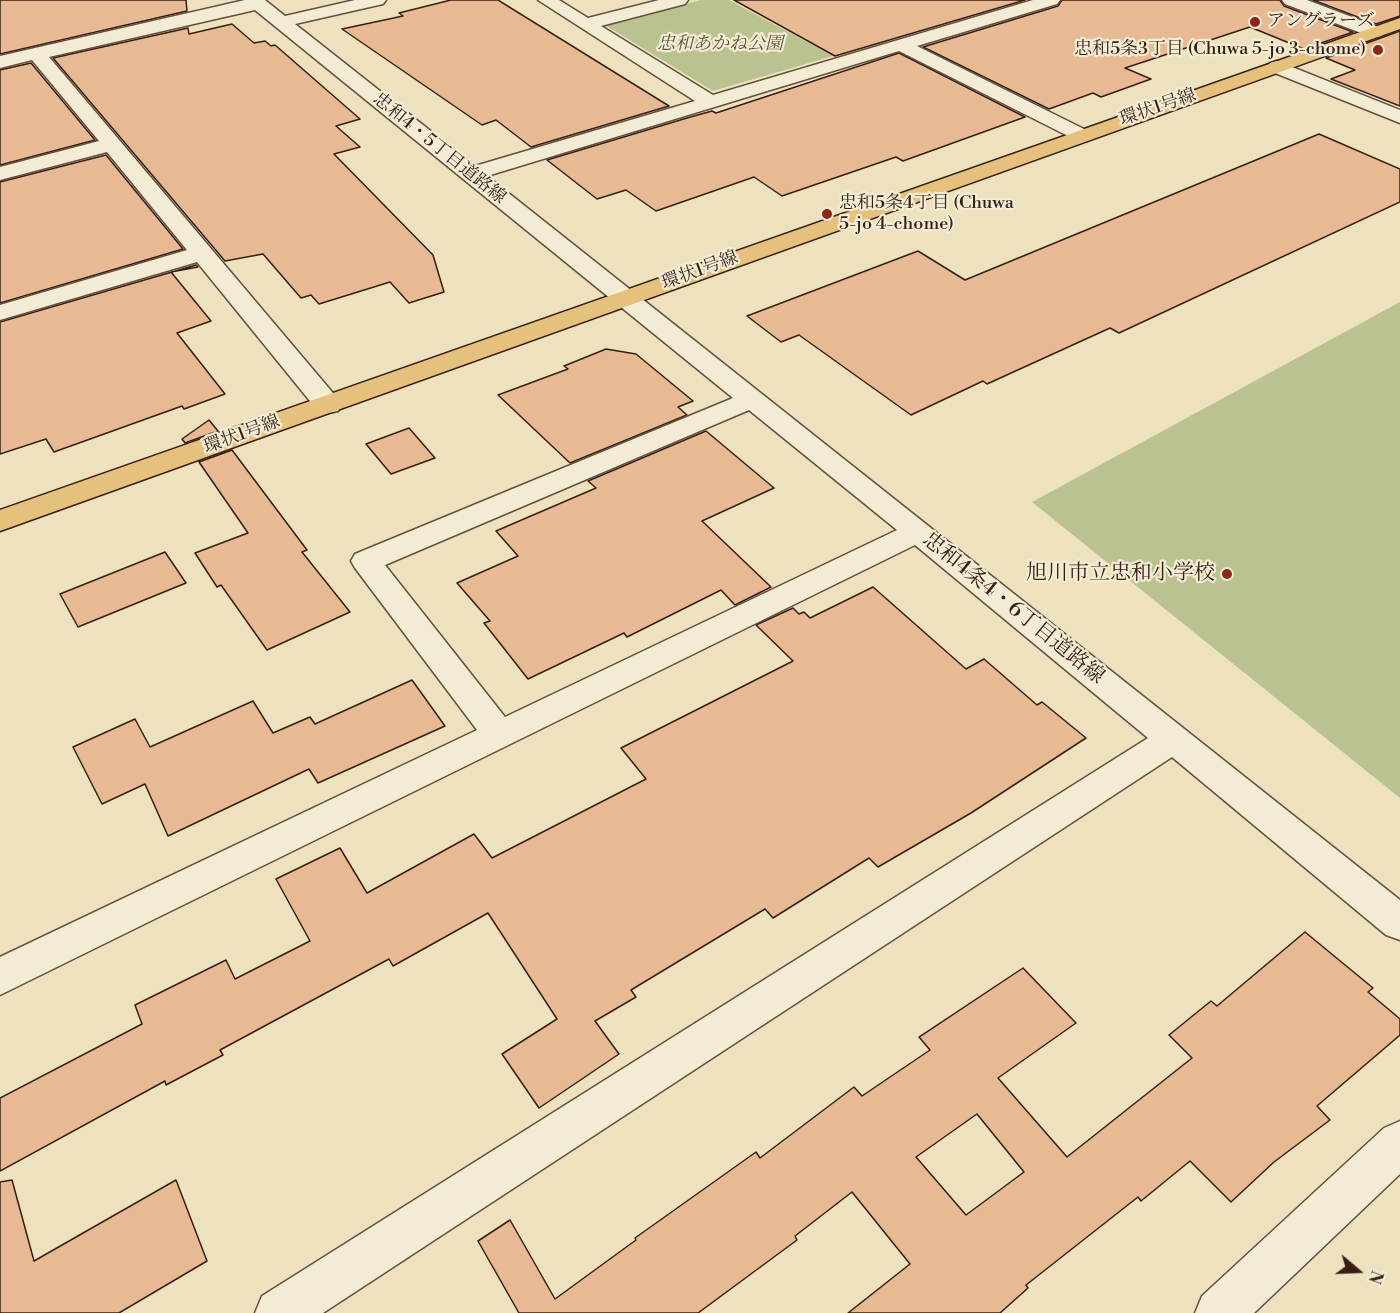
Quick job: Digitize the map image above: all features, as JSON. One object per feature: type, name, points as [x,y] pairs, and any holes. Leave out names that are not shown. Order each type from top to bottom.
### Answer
[{"type":"main road","name":"環状1号線","points":[[0,522],[1400,23]]},
{"type":"street","points":[[282,22],[377,0]]},
{"type":"street","points":[[547,0],[711,102]]},
{"type":"street","points":[[586,24],[679,0]]},
{"type":"street","points":[[471,174],[1051,0]]},
{"type":"street","points":[[1291,0],[1375,32]]},
{"type":"street","points":[[0,62],[256,2]]},
{"type":"street","name":"忠和4・5丁目道路線","points":[[256,2],[625,298]]},
{"type":"street","points":[[900,45],[1081,135]]},
{"type":"street","points":[[38,54],[328,405]]},
{"type":"street","points":[[1277,67],[1400,117]]},
{"type":"street","points":[[0,174],[112,144]]},
{"type":"street","points":[[0,313],[202,253]]},
{"type":"street","name":"忠和4条4・6丁目道路線","points":[[625,298],[1400,923]]},
{"type":"street","points":[[499,734],[366,561],[753,399]]},
{"type":"street","points":[[0,977],[918,532]]},
{"type":"street","points":[[279,1313],[1173,739]]},
{"type":"street","points":[[1229,1310],[1400,1143]]},
{"type":"green space","name":"忠和あかね公園","points":[[701,0],[729,0],[833,56],[713,91],[605,25]]},
{"type":"green space","points":[[1400,302],[1400,798],[1032,502]]},
{"type":"building","points":[[0,0],[186,0],[187,11],[0,54]]},
{"type":"building","points":[[451,0],[498,0],[669,106],[531,147],[496,120],[482,125],[342,29],[403,16],[399,13]]},
{"type":"building","points":[[734,0],[1025,0],[835,56]]},
{"type":"building","points":[[1062,0],[1280,0],[1284,6],[1353,32],[1304,49],[1250,27],[1125,68],[1151,79],[1101,97],[1093,93],[1049,109],[923,47],[1058,6]]},
{"type":"building","points":[[1313,0],[1400,0],[1400,16],[1376,24]]},
{"type":"building","points":[[232,24],[254,43],[265,41],[271,46],[275,45],[360,119],[336,126],[360,147],[334,154],[433,255],[444,292],[409,303],[390,282],[319,304],[311,295],[301,298],[263,254],[225,261],[53,58],[188,28],[189,34]]},
{"type":"building","points":[[1400,31],[1400,106],[1331,79],[1355,70],[1326,58]]},
{"type":"building","points":[[899,53],[1025,117],[903,161],[896,157],[782,196],[754,177],[656,211],[626,190],[597,199],[547,160],[712,111],[716,113]]},
{"type":"building","points":[[31,63],[95,140],[0,165],[0,70]]},
{"type":"building","points":[[1319,134],[1400,169],[1400,202],[1119,333],[1110,328],[987,384],[983,381],[911,415],[799,335],[781,342],[747,316],[918,251],[965,280]]},
{"type":"building","points":[[106,155],[183,249],[0,303],[0,182]]},
{"type":"building","points":[[196,265],[198,267],[174,272]]},
{"type":"building","points":[[171,272],[211,321],[177,333],[225,394],[184,409],[182,406],[54,452],[46,439],[0,454],[0,322]]},
{"type":"building","points":[[606,349],[636,354],[693,401],[678,407],[687,415],[570,463],[498,395],[568,369],[564,366]]},
{"type":"building","points":[[209,420],[218,431],[185,443],[182,439]]},
{"type":"building","points":[[409,428],[435,458],[391,474],[366,444]]},
{"type":"building","points":[[706,431],[774,488],[702,521],[771,587],[735,605],[721,590],[627,637],[624,633],[528,679],[484,623],[490,621],[457,583],[518,556],[496,531],[596,488],[588,481]]},
{"type":"building","points":[[232,450],[307,550],[302,552],[350,612],[267,650],[221,585],[217,587],[195,553],[248,533],[199,462]]},
{"type":"building","points":[[165,552],[186,583],[78,627],[60,594]]},
{"type":"building","points":[[873,587],[966,669],[984,659],[1037,705],[1042,702],[1086,738],[971,813],[878,867],[869,858],[773,918],[765,909],[631,990],[636,997],[595,1021],[619,1054],[539,1108],[502,1054],[557,1019],[488,913],[393,966],[389,959],[220,1050],[223,1055],[166,1085],[165,1081],[0,1171],[0,1098],[142,1024],[135,1005],[226,960],[235,979],[310,941],[276,879],[340,848],[367,893],[474,834],[492,858],[646,779],[621,748],[793,661],[756,625],[793,608],[799,614],[804,612],[810,618]]},
{"type":"building","points":[[412,680],[445,726],[318,783],[309,769],[168,836],[145,784],[102,804],[73,747],[135,719],[150,747],[253,701],[273,733],[310,717],[315,724]]},
{"type":"building","points":[[1305,932],[1373,988],[1368,992],[1400,1019],[1400,1035],[1317,1106],[1330,1120],[1274,1162],[1231,1202],[1190,1161],[1141,1201],[1138,1197],[1026,1285],[1028,1288],[1000,1313],[848,1313],[910,1264],[852,1192],[795,1236],[797,1240],[698,1313],[519,1313],[478,1241],[510,1220],[555,1299],[636,1240],[635,1238],[756,1152],[760,1158],[854,1087],[862,1096],[930,1050],[919,1037],[1023,968],[1076,1023],[998,1078],[1067,1157],[1192,1058],[1169,1035],[1211,1001],[1217,1006]],"holes":[[[977,1114],[1024,1172],[966,1215],[916,1157]]]},
{"type":"building","points":[[12,1180],[34,1261],[176,1180],[207,1261],[119,1313],[0,1313],[0,1182]]},
{"type":"place","name":"アングラーズ","points":[[1255,22]]},
{"type":"place","name":"忠和5条3丁目 (Chuwa 5-jo 3-chome)","points":[[1378,50]]},
{"type":"place","name":"忠和5条4丁目 (Chuwa 5-jo 4-chome)","points":[[827,214]]},
{"type":"place","name":"旭川市立忠和小学校","points":[[1227,574]]}]
